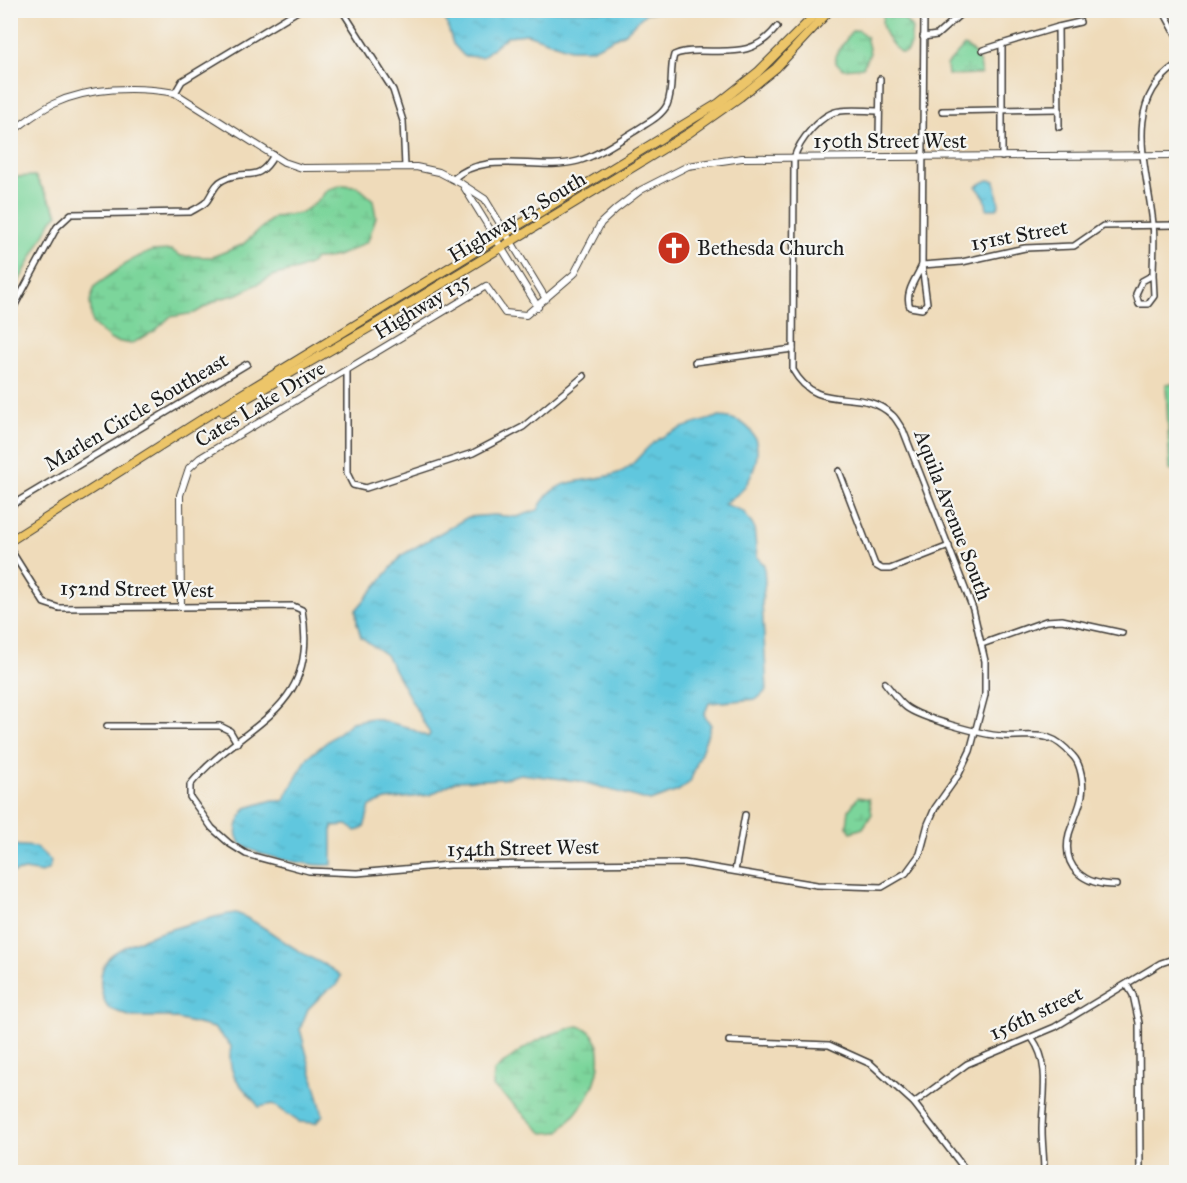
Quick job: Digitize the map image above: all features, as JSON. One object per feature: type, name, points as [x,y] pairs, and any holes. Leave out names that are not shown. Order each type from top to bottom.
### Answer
[{"type":"main road","name":"Highway 13 South","points":[[10,540],[719,103],[758,72],[820,10]]},
{"type":"main road","name":"Highway 13 South","points":[[199,423],[291,374],[512,242],[718,114],[776,68],[830,10]]},
{"type":"street","points":[[175,93],[182,81],[299,10]]},
{"type":"street","points":[[342,10],[393,90],[403,121],[405,167]]},
{"type":"street","points":[[922,265],[910,288],[908,301],[910,307],[922,309],[927,303],[922,265],[924,10]]},
{"type":"street","points":[[923,37],[937,35],[965,10]]},
{"type":"street","points":[[1163,10],[1176,34]]},
{"type":"street","points":[[983,50],[1080,22]]},
{"type":"street","points":[[453,179],[466,168],[483,163],[560,164],[579,161],[628,135],[664,110],[670,94],[671,65],[674,55],[690,51],[755,48],[777,27]]},
{"type":"street","points":[[1058,27],[1059,127]]},
{"type":"street","points":[[1002,44],[1002,157]]},
{"type":"street","points":[[1153,275],[1142,281],[1136,294],[1139,304],[1148,304],[1154,296],[1153,225],[1142,156],[1146,102],[1163,75],[1176,66]]},
{"type":"street","points":[[879,137],[880,79]]},
{"type":"street","points":[[10,133],[52,105],[81,94],[143,89],[175,93],[274,155],[302,168],[405,167],[439,172],[485,199],[546,299]]},
{"type":"street","points":[[942,111],[1059,109]]},
{"type":"street","points":[[794,158],[801,141],[834,112],[879,111]]},
{"type":"street","points":[[10,314],[57,227],[71,214],[190,212],[205,203],[221,180],[233,176],[252,176],[266,170],[274,155]]},
{"type":"street","name":"150th Street West","points":[[616,209],[641,190],[688,166],[742,159],[1176,155]]},
{"type":"street","name":"Aquila Avenue South","points":[[794,158],[794,370],[808,390],[820,396],[864,400],[892,415],[903,430],[973,609],[982,644],[985,695],[976,732],[959,774],[928,824],[920,855],[906,873],[882,887]]},
{"type":"street","points":[[462,184],[537,307]]},
{"type":"street","name":"Highway 135","points":[[347,371],[486,286],[505,313],[526,315],[574,274],[601,223],[616,209]]},
{"type":"street","name":"151st Street","points":[[922,265],[962,262],[1025,248],[1074,246],[1103,226],[1176,225]]},
{"type":"street","points":[[695,362],[793,349]]},
{"type":"street","name":"Marlen Circle Southeast","points":[[10,506],[247,364]]},
{"type":"street","points":[[347,371],[347,472],[353,485],[366,488],[473,453],[523,427],[584,376]]},
{"type":"street","name":"Cates Lake Drive","points":[[180,607],[180,495],[189,468],[200,458],[347,371]]},
{"type":"street","points":[[839,471],[875,565],[882,569],[890,569],[949,546]]},
{"type":"street","name":"152nd Street West","points":[[10,549],[44,603],[59,608],[293,606],[302,610],[303,657],[294,685],[282,706],[237,743]]},
{"type":"street","points":[[982,644],[1046,621],[1062,621],[1122,633]]},
{"type":"street","points":[[885,683],[906,707],[976,732],[1004,736],[1024,734],[1044,736],[1060,743],[1076,758],[1082,777],[1082,795],[1069,836],[1068,851],[1072,865],[1080,875],[1098,885],[1116,885]]},
{"type":"street","points":[[107,726],[220,726],[230,731],[237,743]]},
{"type":"street","name":"154th Street West","points":[[237,743],[197,776],[190,785],[190,797],[212,828],[246,854],[309,871],[357,873],[449,864],[684,863],[817,885],[882,887]]},
{"type":"street","points":[[735,871],[745,815]]},
{"type":"street","name":"156th street","points":[[914,1103],[967,1064],[1032,1038],[1161,963],[1176,958]]},
{"type":"street","points":[[1126,985],[1133,995],[1139,1023],[1140,1173]]},
{"type":"street","points":[[1032,1038],[1040,1049],[1045,1070],[1042,1133],[1044,1173]]},
{"type":"street","points":[[729,1041],[753,1044],[813,1043],[847,1051],[871,1064],[914,1103],[967,1173]]},
{"type":"green space","points":[[891,13],[904,19],[912,28],[910,47],[906,52],[901,53],[897,50],[884,31],[883,16]]},
{"type":"green space","points":[[858,30],[866,36],[870,53],[863,67],[844,69],[836,63],[835,56],[852,31]]},
{"type":"green space","points":[[964,46],[977,57],[981,74],[948,75],[947,65]]},
{"type":"green space","points":[[35,176],[58,214],[52,220],[18,283],[11,279],[11,177]]},
{"type":"green space","points":[[342,185],[357,186],[373,200],[376,217],[368,241],[361,245],[336,256],[315,259],[311,264],[297,270],[275,275],[238,294],[219,299],[195,313],[170,317],[155,331],[131,344],[111,340],[92,323],[90,301],[95,286],[133,259],[152,251],[171,250],[181,256],[212,257],[242,245],[274,217],[301,213],[317,202],[327,190]]},
{"type":"green space","points":[[1176,383],[1176,470],[1170,470],[1166,384]]},
{"type":"green space","points":[[858,797],[869,799],[872,814],[863,828],[851,832],[847,826],[849,810]]},
{"type":"green space","points":[[578,1026],[587,1030],[597,1044],[599,1063],[595,1083],[581,1107],[559,1132],[543,1133],[493,1087],[494,1071],[533,1043]]},
{"type":"water","points":[[443,10],[665,11],[646,13],[625,33],[593,49],[570,49],[527,34],[508,36],[482,57],[464,56],[453,44]]},
{"type":"water","points":[[988,180],[995,181],[999,205],[997,209],[987,209],[985,198],[976,186]]},
{"type":"water","points":[[718,417],[733,419],[744,424],[752,432],[756,442],[755,465],[750,477],[743,489],[724,504],[743,511],[754,527],[757,557],[764,565],[765,583],[762,602],[767,690],[757,699],[709,703],[704,715],[711,725],[690,782],[678,791],[650,801],[579,781],[520,774],[503,779],[456,781],[430,795],[386,800],[370,806],[364,828],[356,831],[347,825],[332,826],[332,865],[281,859],[253,851],[243,845],[236,831],[246,808],[273,800],[283,801],[308,757],[352,722],[372,718],[407,727],[428,737],[430,734],[386,655],[361,637],[357,623],[356,610],[402,555],[468,517],[494,515],[517,517],[538,510],[545,498],[562,485],[606,477],[623,471],[660,438],[685,427]]},
{"type":"water","points":[[11,845],[36,847],[51,861],[49,869],[42,873],[25,870],[11,873]]},
{"type":"water","points":[[236,913],[253,921],[341,976],[336,986],[326,991],[308,1009],[300,1029],[323,1115],[316,1123],[299,1122],[273,1104],[259,1107],[236,1080],[231,1065],[231,1046],[214,1028],[168,1017],[131,1017],[108,1008],[105,1002],[101,984],[102,972],[107,960],[115,953],[128,945],[167,930]]},
{"type":"place","name":"Bethesda Church","points":[[674,248]]}]
